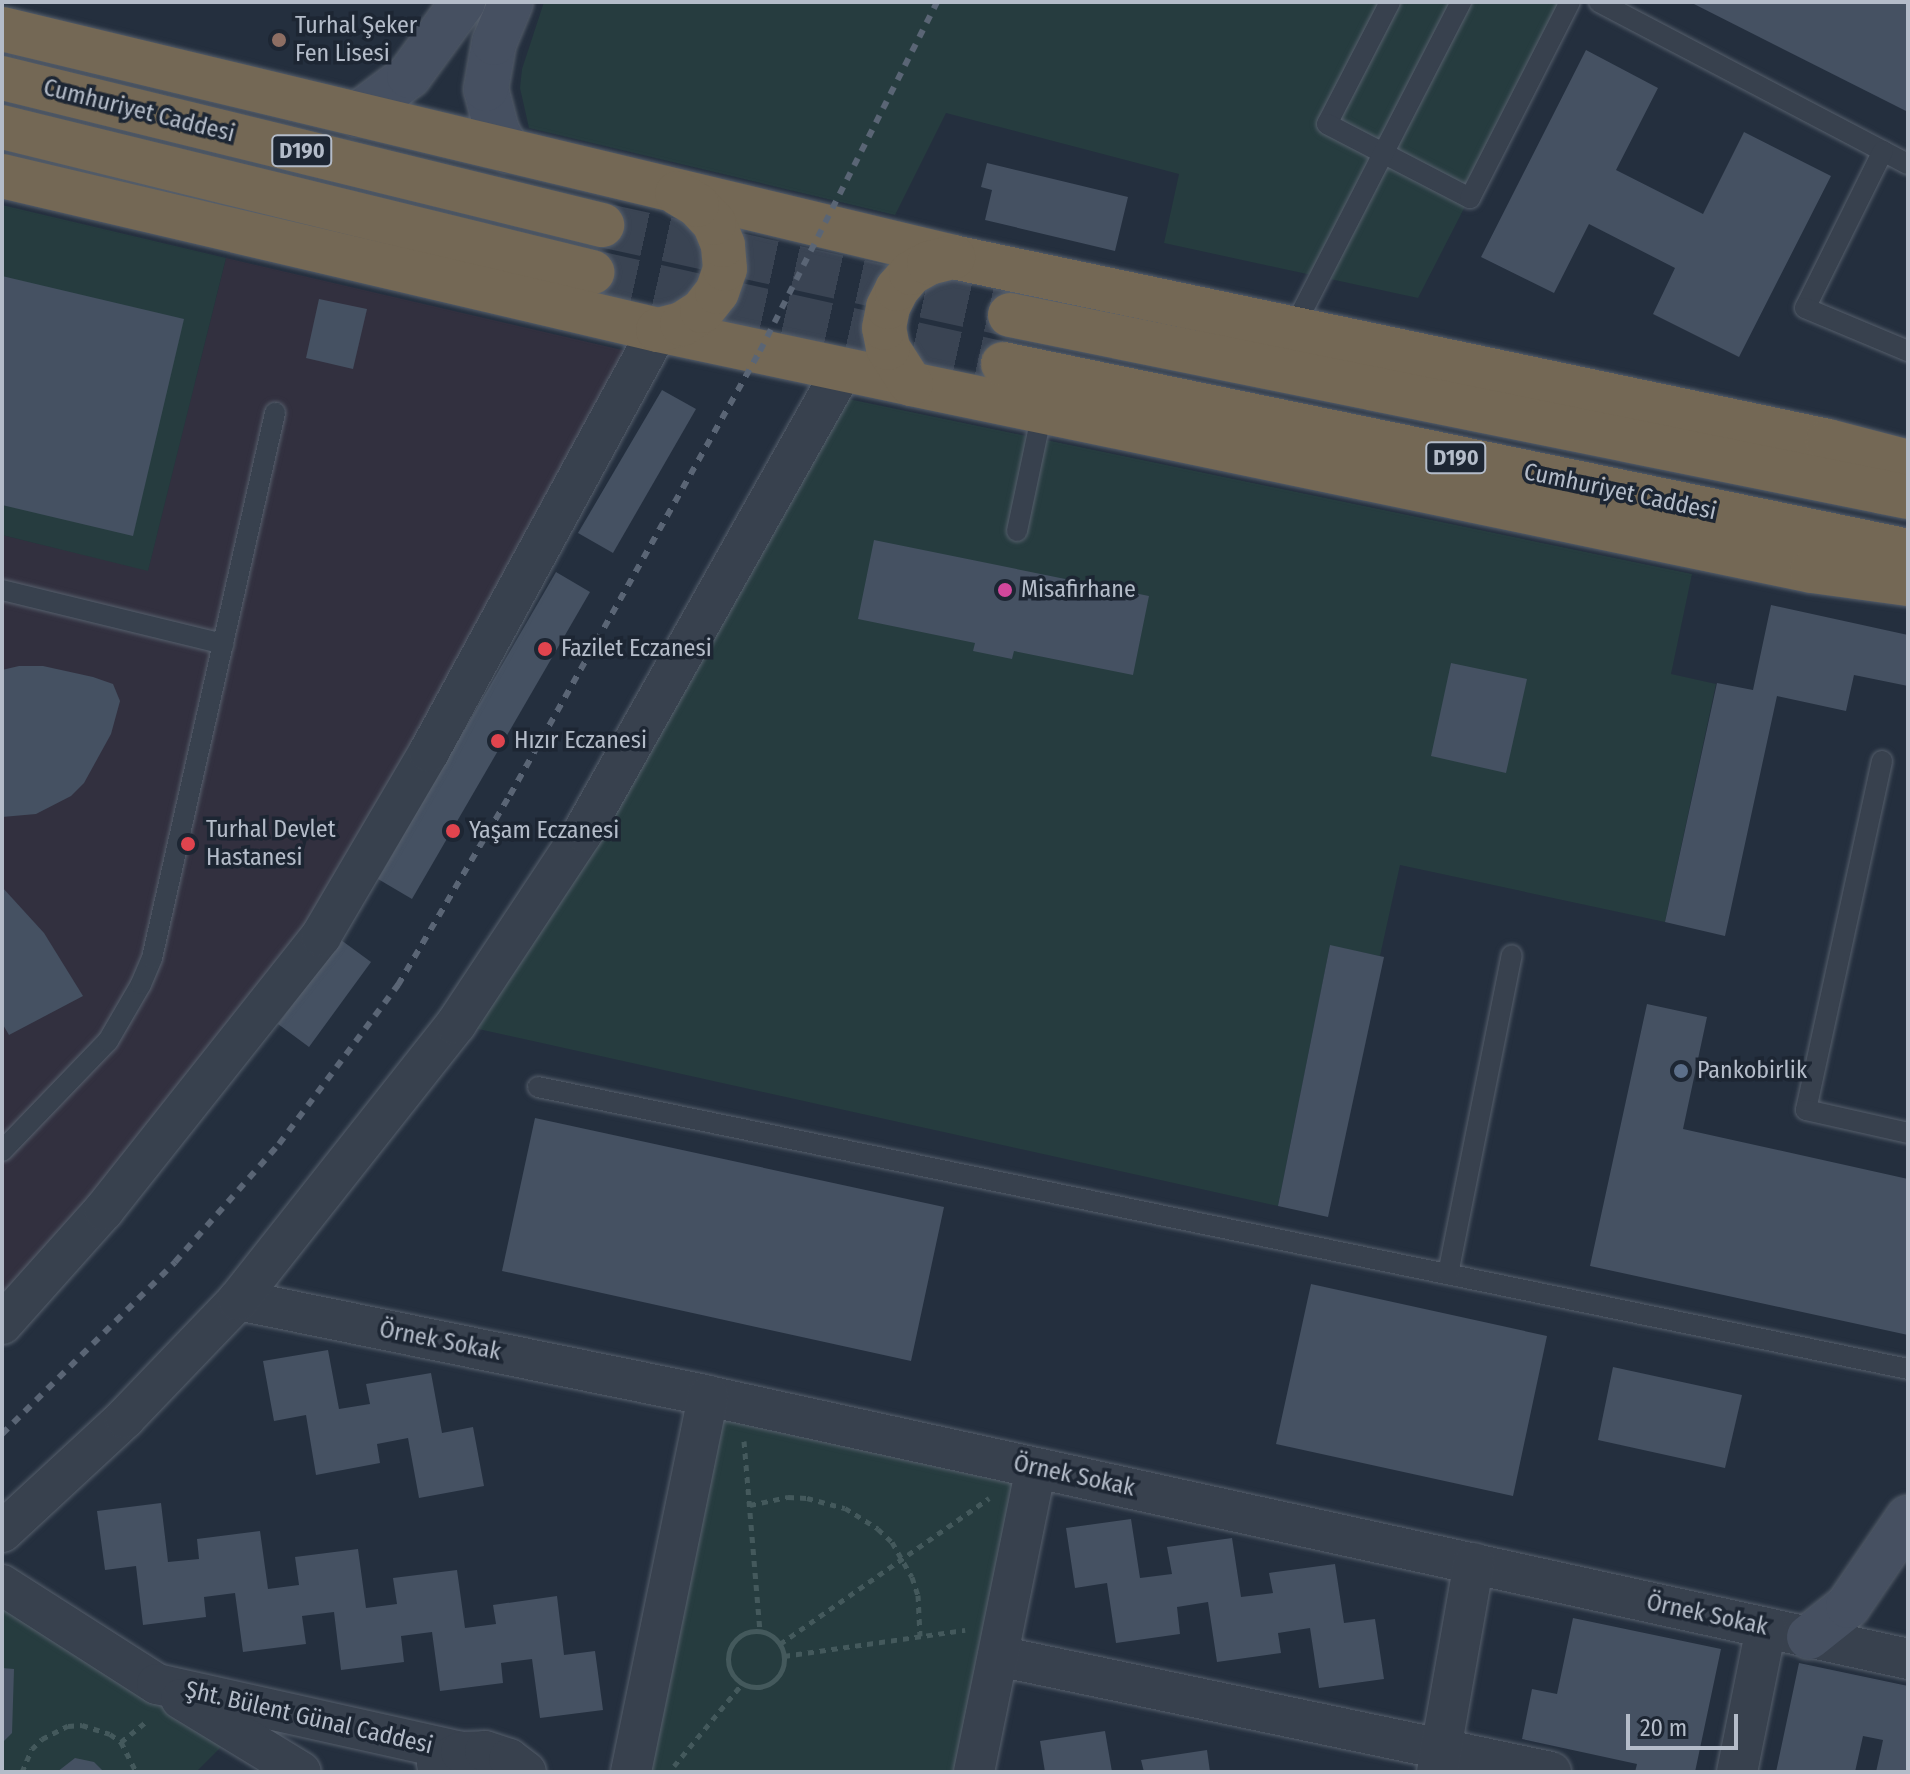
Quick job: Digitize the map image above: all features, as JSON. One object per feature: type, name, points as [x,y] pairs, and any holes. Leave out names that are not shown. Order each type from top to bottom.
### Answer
[{"type":"highway","points":[[2,29],[953,257],[1828,441],[1908,462]]},
{"type":"highway","name":"Cumhuriyet Caddesi","points":[[2,78],[602,225]]},
{"type":"highway","name":"Cumhuriyet Caddesi","points":[[2,127],[592,272]]},
{"type":"highway","points":[[2,176],[658,330],[1797,568],[1908,584]]},
{"type":"highway","points":[[658,330],[682,324],[702,311],[717,292],[725,269],[723,245],[714,223],[697,205],[674,191]]},
{"type":"highway","points":[[911,384],[888,348],[884,328],[888,307],[897,289],[911,273],[929,263],[953,257]]},
{"type":"highway","name":"D190","points":[[1010,315],[1908,497]]},
{"type":"highway","name":"Cumhuriyet Caddesi","points":[[1003,364],[1908,551]]},
{"type":"street","points":[[357,115],[409,76],[463,2]]},
{"type":"street","points":[[508,151],[497,131],[486,89],[494,43],[511,2]]},
{"type":"street","points":[[2,1324],[104,1210],[321,936],[429,752],[658,330]]},
{"type":"street","points":[[2,1532],[125,1418],[238,1300],[456,1024],[583,832],[843,369]]},
{"type":"street","name":"Örnek Sokak","points":[[238,1300],[724,1399],[1908,1659]]},
{"type":"street","points":[[631,1772],[724,1399]]},
{"type":"street","points":[[974,1772],[1035,1467]]},
{"type":"street","points":[[1809,1637],[1848,1606],[1908,1518]]},
{"type":"street","points":[[1439,1760],[1474,1563]]},
{"type":"street","name":"Şht. Bülent Günal Caddesi","points":[[2,1585],[301,1772]]},
{"type":"street","points":[[1737,1772],[1766,1628]]},
{"type":"street","points":[[1001,1640],[1439,1760],[1551,1772]]},
{"type":"street","name":"Şht. Bülent Günal Caddesi","points":[[157,1684],[444,1762],[498,1754],[532,1770]]},
{"type":"lane","points":[[1390,2],[1327,124],[1470,198],[1570,2]]},
{"type":"lane","points":[[1293,329],[1461,2]]},
{"type":"lane","points":[[1599,2],[1908,164]]},
{"type":"lane","points":[[1883,151],[1805,308],[1908,351]]},
{"type":"lane","points":[[1017,531],[1042,412]]},
{"type":"lane","points":[[2,1151],[108,1041],[141,984],[152,958],[275,413]]},
{"type":"lane","points":[[2,590],[223,644]]},
{"type":"lane","points":[[1882,761],[1806,1110],[1908,1133]]},
{"type":"lane","points":[[1448,1274],[1512,955]]},
{"type":"lane","points":[[538,1087],[1908,1369]]},
{"type":"path","points":[[724,1399],[750,1505],[760,1631]]},
{"type":"path","points":[[780,1644],[1035,1467]]},
{"type":"path","points":[[750,1505],[788,1497],[807,1498],[845,1508],[878,1529],[903,1558],[918,1595],[920,1636]]},
{"type":"path","points":[[760,1631],[780,1644],[784,1656],[775,1680],[759,1687],[742,1684],[728,1662],[731,1645],[743,1633],[760,1631]]},
{"type":"path","points":[[784,1656],[920,1636],[1001,1640]]},
{"type":"path","points":[[669,1772],[742,1684]]},
{"type":"path","points":[[22,1772],[32,1749],[42,1739],[68,1726],[82,1725],[110,1734],[121,1742],[136,1772]]},
{"type":"shaded area","name":"Turhal Devlet Hastanesi","points":[[226,258],[644,355],[321,936],[2,1324],[2,535],[148,570]]},
{"type":"green space","points":[[544,2],[1570,2],[1418,298],[1164,243],[1179,174],[946,113],[895,215],[529,128],[520,88],[522,69]]},
{"type":"green space","points":[[2,205],[226,258],[148,571],[2,535]]},
{"type":"green space","points":[[829,395],[1692,574],[1671,674],[1716,684],[1665,922],[1400,865],[1380,956],[1330,946],[1278,1206],[456,1024]]},
{"type":"green space","points":[[708,1396],[1036,1468],[974,1772],[631,1772]]},
{"type":"green space","points":[[2,1585],[235,1733],[196,1772],[2,1772]]},
{"type":"building","points":[[1690,2],[1908,2],[1908,112]]},
{"type":"building","points":[[1586,50],[1658,88],[1616,170],[1703,214],[1744,132],[1831,176],[1739,357],[1653,314],[1675,268],[1589,224],[1554,293],[1481,257]]},
{"type":"building","points":[[987,163],[1128,197],[1115,251],[985,220],[992,190],[981,187]]},
{"type":"building","points":[[2,276],[184,319],[133,536],[2,505]]},
{"type":"building","points":[[319,299],[367,309],[353,369],[306,358]]},
{"type":"building","points":[[662,390],[696,409],[613,553],[578,533]]},
{"type":"building","points":[[874,540],[1149,596],[1133,675],[1014,651],[1012,659],[973,651],[975,643],[858,619]]},
{"type":"building","points":[[556,572],[590,592],[412,899],[378,879]]},
{"type":"building","points":[[1771,605],[1908,635],[1908,686],[1854,675],[1846,711],[1777,696],[1725,936],[1665,922],[1717,683],[1753,690]]},
{"type":"building","points":[[1451,663],[1527,679],[1506,773],[1431,756]]},
{"type":"building","points":[[43,666],[93,677],[113,684],[120,701],[111,734],[84,783],[71,796],[36,814],[2,817],[2,670]]},
{"type":"building","points":[[2,887],[44,933],[83,996],[9,1035],[2,1023]]},
{"type":"building","points":[[341,940],[371,962],[309,1047],[278,1024]]},
{"type":"building","points":[[1330,945],[1384,957],[1328,1217],[1278,1206]]},
{"type":"building","points":[[1647,1004],[1707,1017],[1683,1129],[1908,1179],[1908,1335],[1590,1266]]},
{"type":"building","points":[[535,1118],[944,1207],[911,1361],[502,1271]]},
{"type":"building","points":[[1311,1284],[1547,1336],[1513,1496],[1276,1444]]},
{"type":"building","points":[[328,1350],[339,1409],[370,1404],[366,1384],[431,1373],[442,1433],[473,1427],[484,1486],[419,1498],[408,1438],[377,1444],[380,1463],[316,1475],[306,1415],[274,1421],[263,1361]]},
{"type":"building","points":[[1613,1367],[1742,1395],[1725,1468],[1598,1440]]},
{"type":"building","points":[[161,1503],[168,1562],[199,1559],[197,1539],[260,1531],[268,1589],[299,1585],[295,1557],[358,1549],[366,1608],[397,1604],[393,1578],[457,1570],[465,1628],[496,1624],[493,1605],[557,1596],[564,1655],[595,1651],[603,1710],[540,1718],[532,1659],[501,1663],[503,1683],[440,1691],[432,1632],[401,1636],[404,1662],[341,1670],[334,1612],[302,1616],[306,1644],[243,1652],[235,1593],[204,1597],[206,1617],[143,1625],[136,1566],[105,1570],[97,1511]]},
{"type":"building","points":[[1131,1519],[1140,1578],[1172,1574],[1167,1547],[1232,1538],[1241,1597],[1273,1593],[1269,1573],[1335,1564],[1344,1623],[1375,1619],[1384,1679],[1319,1688],[1310,1628],[1278,1633],[1281,1653],[1217,1662],[1208,1602],[1177,1607],[1180,1634],[1116,1643],[1107,1583],[1075,1588],[1066,1528]]},
{"type":"building","points":[[1573,1618],[1721,1649],[1695,1772],[1635,1772],[1637,1764],[1522,1739],[1532,1689],[1557,1694]]},
{"type":"building","points":[[1799,1663],[1908,1686],[1908,1772],[1876,1772],[1883,1740],[1863,1736],[1855,1772],[1776,1772]]},
{"type":"building","points":[[2,1668],[14,1669],[12,1733],[2,1743]]},
{"type":"building","points":[[1105,1731],[1112,1772],[1045,1772],[1040,1741]]},
{"type":"building","points":[[1207,1750],[1210,1772],[1144,1772],[1141,1760]]},
{"type":"building","points":[[75,1758],[94,1762],[104,1772],[57,1772]]},
{"type":"tunnel","points":[[602,225],[1010,315]]},
{"type":"tunnel","points":[[592,272],[1003,364]]},
{"type":"railway","points":[[2,1434],[175,1262],[279,1144],[398,985],[510,795],[760,351],[937,2]]},
{"type":"place","name":"Turhal Şeker Fen Lisesi","points":[[279,40]]},
{"type":"place","name":"Misafirhane","points":[[1005,590]]},
{"type":"place","name":"Fazilet Eczanesi","points":[[545,649]]},
{"type":"place","name":"Hızır Eczanesi","points":[[498,741]]},
{"type":"place","name":"Yaşam Eczanesi","points":[[453,831]]},
{"type":"place","name":"Turhal Devlet Hastanesi","points":[[188,844]]},
{"type":"place","name":"Pankobirlik","points":[[1681,1071]]}]
